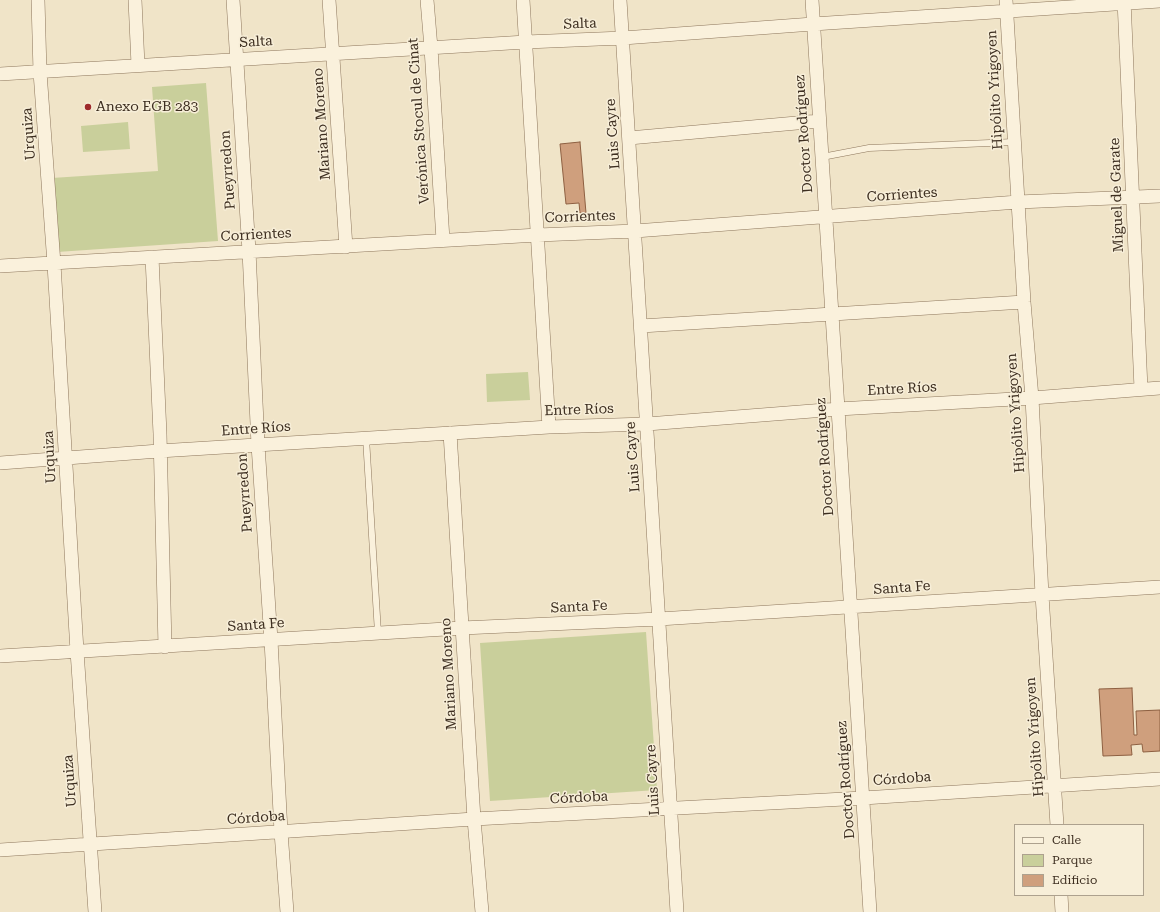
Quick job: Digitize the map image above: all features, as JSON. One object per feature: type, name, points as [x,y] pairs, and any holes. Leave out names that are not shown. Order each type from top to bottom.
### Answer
[{"type":"street","name":"Urquiza","points":[[38,0],[40,72],[54,264],[77,651],[95,912]]},
{"type":"street","points":[[135,0],[138,65]]},
{"type":"street","name":"Pueyrredon","points":[[233,0],[249,251],[258,445],[287,912]]},
{"type":"street","name":"Mariano Moreno","points":[[329,0],[346,246]]},
{"type":"street","name":"Verónica Stocul de Cinat","points":[[427,0],[443,240]]},
{"type":"street","points":[[523,0],[549,427]]},
{"type":"street","name":"Luis Cayre","points":[[620,0],[677,912]]},
{"type":"street","name":"Doctor Rodríguez","points":[[812,0],[870,912]]},
{"type":"street","name":"Miguel de Garate","points":[[1125,1],[1141,389]]},
{"type":"street","name":"Salta","points":[[0,74],[526,42],[623,38],[813,24],[1006,5],[1160,1]]},
{"type":"street","name":"Hipólito Yrigoyen","points":[[1006,5],[1024,302],[1032,398],[1042,594],[1057,824]]},
{"type":"street","points":[[629,138],[819,121]]},
{"type":"street","name":"Corrientes","points":[[0,266],[443,240],[635,231],[1018,202],[1160,196]]},
{"type":"street","points":[[152,258],[160,434],[159,451],[165,647]]},
{"type":"street","points":[[641,326],[1024,302]]},
{"type":"street","name":"Entre Ríos","points":[[0,463],[366,438],[549,427],[647,424],[838,409],[1032,398],[1160,388]]},
{"type":"street","name":"Mariano Moreno","points":[[450,433],[474,819],[482,912]]},
{"type":"street","name":"Santa Fe","points":[[0,656],[462,628],[659,619],[1160,587]]},
{"type":"street","name":"Córdoba","points":[[0,850],[474,819],[863,798],[1160,779]]},
{"type":"street","points":[[1061,896],[1062,912]]},
{"type":"lane","points":[[822,157],[869,148],[1014,142]]},
{"type":"lane","points":[[366,438],[378,633]]},
{"type":"green space","points":[[206,83],[218,241],[57,252],[52,178],[158,171],[152,87]]},
{"type":"green space","points":[[128,122],[130,149],[83,152],[81,126]]},
{"type":"green space","points":[[528,372],[530,400],[487,402],[486,374]]},
{"type":"green space","points":[[646,632],[657,790],[490,801],[480,643]]},
{"type":"building","points":[[580,142],[586,213],[580,213],[579,203],[566,204],[560,144]]},
{"type":"building","points":[[1132,688],[1134,735],[1137,735],[1136,711],[1160,710],[1160,751],[1143,752],[1142,744],[1131,745],[1132,755],[1103,756],[1099,689]]},
{"type":"place","name":"Anexo EGB 283","points":[[88,107]]}]
